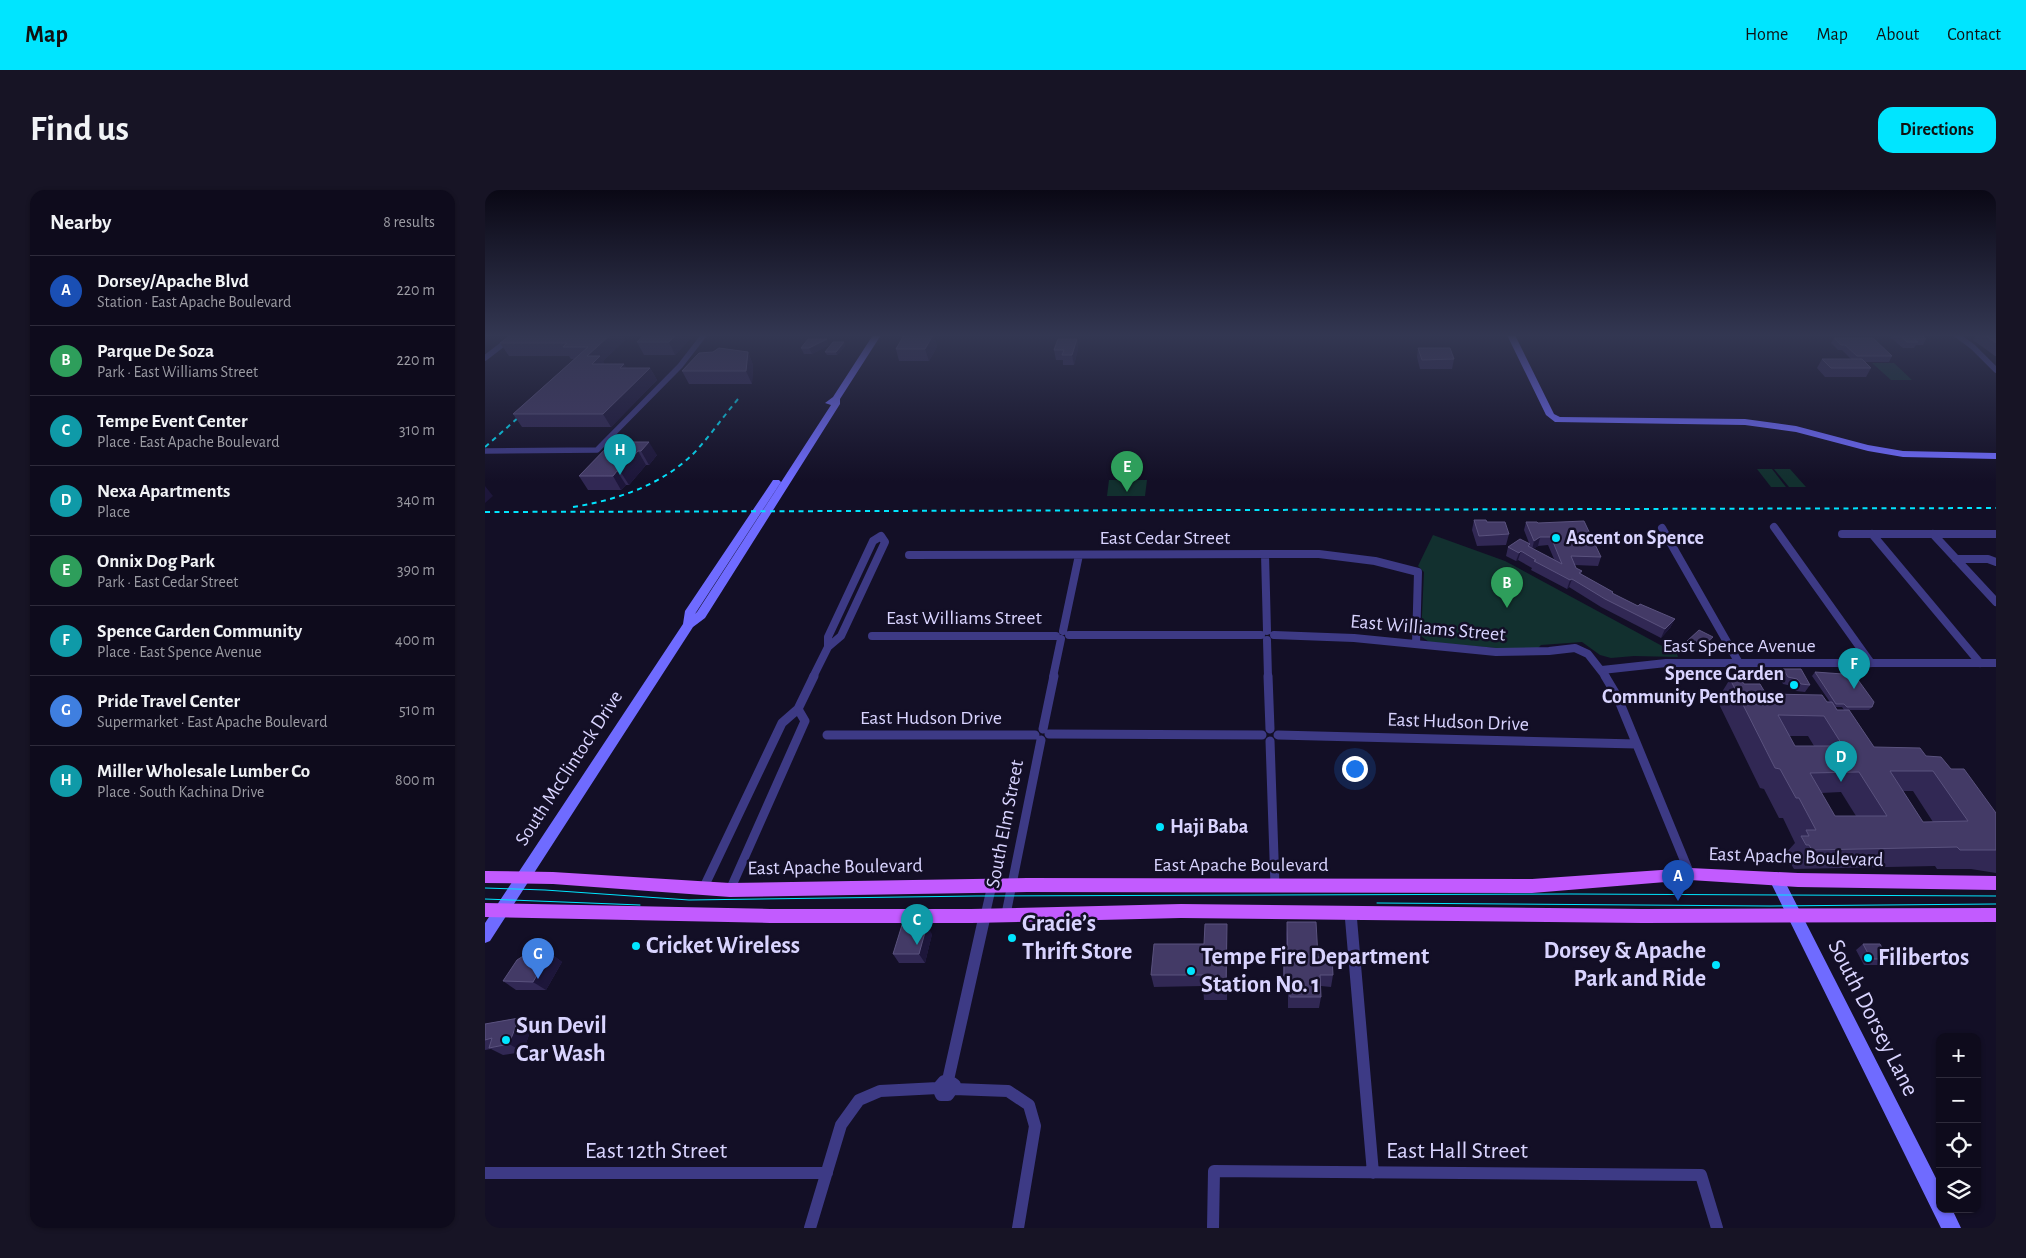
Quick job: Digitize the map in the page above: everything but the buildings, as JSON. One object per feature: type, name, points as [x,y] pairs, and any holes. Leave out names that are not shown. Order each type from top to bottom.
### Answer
[{"type":"main road","name":"East Apache Boulevard","points":[[485,877],[523,877],[730,890],[992,885],[1532,886],[1690,874],[1776,879],[1996,883]]},
{"type":"main road","points":[[485,910],[699,916],[985,915],[1163,911],[1350,911],[1643,916],[1996,915]]},
{"type":"street","points":[[485,451],[597,450],[663,383]]},
{"type":"street","name":"South McClintock Drive","points":[[485,936],[689,624],[701,615],[837,404],[836,399],[846,383]]},
{"type":"street","points":[[1535,383],[1550,415],[1558,420],[1745,422],[1790,428],[1868,448],[1903,454],[1996,456]]},
{"type":"street","points":[[1774,527],[1871,663]]},
{"type":"street","points":[[1662,528],[1739,663]]},
{"type":"street","points":[[1842,534],[1995,534]]},
{"type":"street","points":[[1871,534],[1980,662]]},
{"type":"street","points":[[1933,534],[1996,602]]},
{"type":"street","points":[[703,889],[782,723],[798,709],[828,647],[841,636],[885,542],[881,536],[873,541],[828,636],[828,647]]},
{"type":"street","points":[[1265,554],[1275,886]]},
{"type":"street","name":"East Cedar Street","points":[[909,555],[1265,554],[1336,556],[1375,561],[1419,572]]},
{"type":"street","name":"South Elm Street","points":[[1006,914],[1079,555]]},
{"type":"street","points":[[1956,559],[1987,559],[1996,562]]},
{"type":"street","points":[[1416,644],[1419,572]]},
{"type":"street","name":"East Williams Street","points":[[872,636],[1267,635],[1348,638],[1500,653],[1537,653],[1580,648],[1602,670]]},
{"type":"street","name":"East Spence Avenue","points":[[1602,670],[1666,663],[1980,662],[1994,665]]},
{"type":"street","points":[[1602,670],[1617,696],[1690,874]]},
{"type":"street","points":[[730,890],[805,721],[798,709]]},
{"type":"street","name":"East Hudson Drive","points":[[827,735],[1270,735],[1636,744]]},
{"type":"street","name":"South Dorsey Lane","points":[[1776,879],[1936,1200]]},
{"type":"street","points":[[810,1228],[841,1125],[859,1100],[880,1091],[938,1089],[944,1095],[948,1095],[992,885]]},
{"type":"street","points":[[1350,911],[1373,1173]]},
{"type":"street","points":[[951,1084],[1008,1091],[1029,1105],[1035,1126],[1018,1228]]},
{"type":"street","name":"East Hall Street","points":[[1213,1228],[1214,1171],[1701,1175],[1717,1228]]},
{"type":"street","name":"East 12th Street","points":[[485,1173],[827,1173]]},
{"type":"street","name":"South Dorsey Lane","points":[[1943,1213],[1951,1228]]},
{"type":"green space","points":[[1757,469],[1772,469],[1786,487],[1771,487]]},
{"type":"green space","points":[[1774,469],[1790,469],[1806,487],[1789,487]]},
{"type":"green space","points":[[1109,480],[1147,480],[1145,496],[1107,496]]},
{"type":"green space","points":[[1433,535],[1505,561],[1677,654],[1678,657],[1634,656],[1611,658],[1600,655],[1582,642],[1541,645],[1538,648],[1507,649],[1429,642],[1421,636],[1424,572],[1418,566]]},
{"type":"tram line","points":[[485,888],[545,890],[689,900],[976,896],[1571,894],[1996,896]]},
{"type":"tram line","points":[[485,899],[640,905]]},
{"type":"tram line","points":[[1377,903],[1770,906],[1996,904]]},
{"type":"railway","points":[[573,507],[622,495],[668,474],[694,453],[738,399]]},
{"type":"railway","points":[[485,447],[528,409]]},
{"type":"railway","points":[[485,512],[1996,508]]},
{"type":"place","name":"Miller Wholesale Lumber Co","points":[[620,475]]},
{"type":"place","name":"Onnix Dog Park","points":[[1127,492]]},
{"type":"place","name":"Ascent on Spence","points":[[1556,538]]},
{"type":"place","name":"Parque De Soza","points":[[1507,608]]},
{"type":"place","name":"Spence Garden Community Penthouse","points":[[1794,685]]},
{"type":"place","name":"Spence Garden Community","points":[[1854,689]]},
{"type":"place","name":"Nexa Apartments","points":[[1841,782]]},
{"type":"place","name":"Haji Baba","points":[[1160,827]]},
{"type":"place","name":"Dorsey/Apache Blvd","points":[[1678,901]]},
{"type":"place","name":"Gracie’s Thrift Store","points":[[1012,938]]},
{"type":"place","name":"Tempe Event Center","points":[[917,945]]},
{"type":"place","name":"Cricket Wireless","points":[[636,946]]},
{"type":"place","name":"Filibertos","points":[[1868,958]]},
{"type":"place","name":"Dorsey & Apache Park and Ride","points":[[1716,965]]},
{"type":"place","name":"Tempe Fire Department Station No. 1","points":[[1191,971]]},
{"type":"place","name":"Pride Travel Center","points":[[538,979]]},
{"type":"place","name":"Sun Devil Car Wash","points":[[506,1040]]}]
